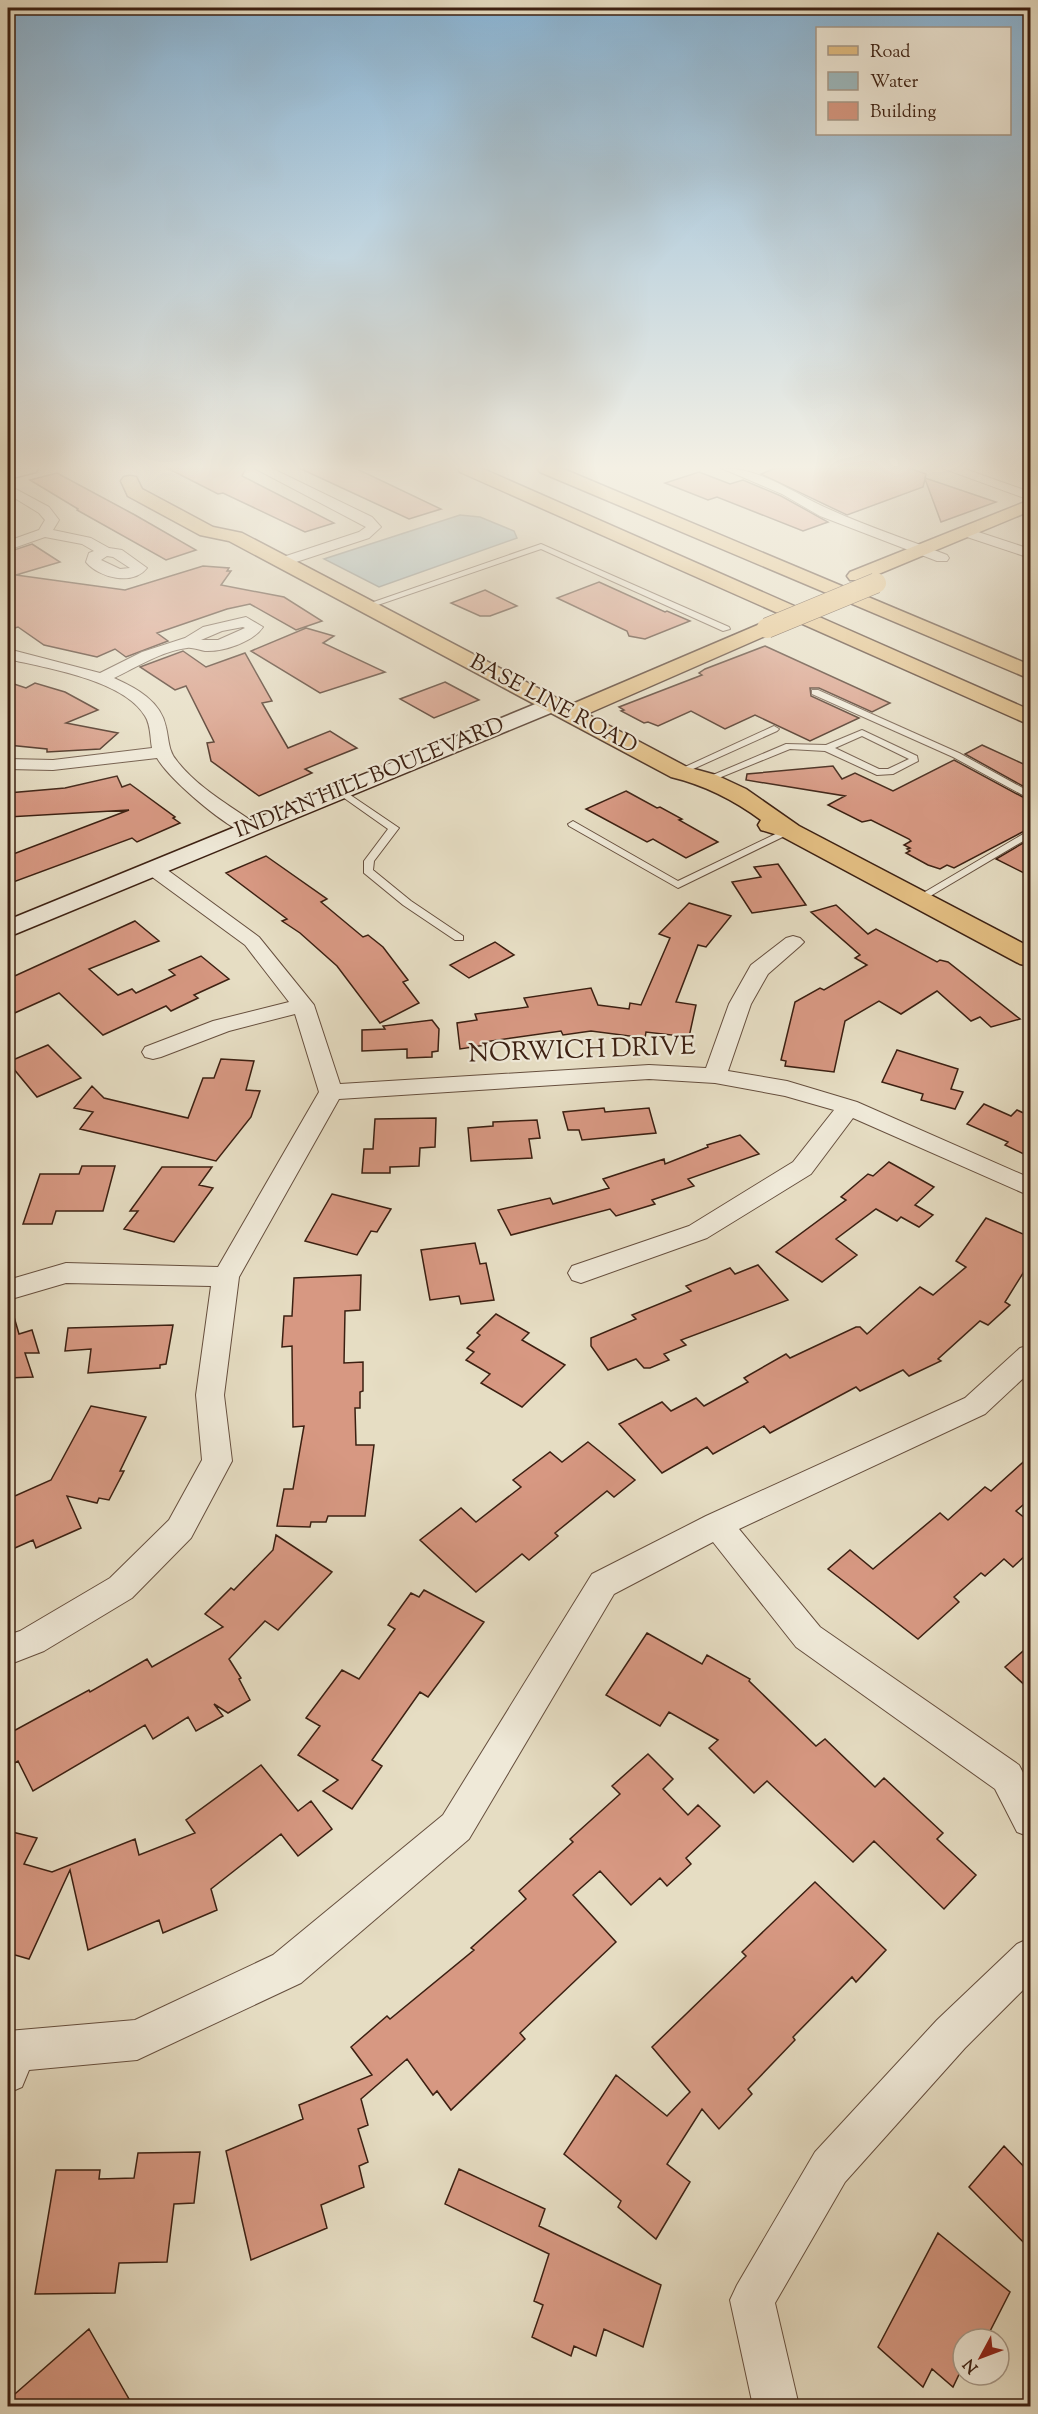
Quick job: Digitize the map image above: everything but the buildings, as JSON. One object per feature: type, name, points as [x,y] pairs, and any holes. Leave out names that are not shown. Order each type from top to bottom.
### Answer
[{"type":"main road","name":"BASE LINE ROAD","points":[[318,581],[679,772],[697,775],[771,814],[790,831]]},
{"type":"main road","points":[[721,581],[1030,717]]},
{"type":"main road","points":[[747,581],[1030,704]]},
{"type":"main road","points":[[811,581],[1030,673]]},
{"type":"main road","name":"INDIAN HILL BOULEVARD","points":[[559,710],[864,581]]},
{"type":"main road","points":[[852,598],[862,609],[1030,682]]},
{"type":"main road","name":"INDIAN HILL BOULEVARD","points":[[559,710],[650,660],[726,629],[758,624]]},
{"type":"main road","name":"BASE LINE ROAD","points":[[679,772],[684,782],[756,820],[790,831],[918,899],[1026,951]]},
{"type":"street","points":[[102,678],[148,655],[191,641]]},
{"type":"street","points":[[8,654],[102,678],[132,694],[153,714],[162,752],[172,769],[249,828]]},
{"type":"street","name":"INDIAN HILL BOULEVARD","points":[[8,929],[155,870],[340,791],[559,710]]},
{"type":"street","points":[[8,764],[74,763],[162,752]]},
{"type":"street","points":[[8,1650],[32,1641],[121,1588],[180,1529],[217,1461],[210,1395],[226,1277],[331,1092],[303,1005],[252,941],[155,870]]},
{"type":"street","points":[[715,1076],[740,1004],[759,970],[793,942]]},
{"type":"street","points":[[153,1052],[221,1026],[303,1005]]},
{"type":"street","name":"NORWICH DRIVE","points":[[331,1092],[648,1072],[715,1076],[787,1089],[849,1107],[1030,1188]]},
{"type":"street","points":[[582,1273],[698,1232],[802,1168],[849,1107]]},
{"type":"street","points":[[8,1290],[66,1274],[226,1277]]},
{"type":"street","points":[[10,2059],[137,2040],[287,1969],[456,1827],[603,1584],[717,1525],[975,1406],[1030,1356]]},
{"type":"street","points":[[717,1525],[808,1637],[1007,1777],[1030,1820]]},
{"type":"street","points":[[776,2406],[752,2300],[830,2167],[951,2034],[1030,1957]]},
{"type":"lane","points":[[366,606],[439,581]]},
{"type":"lane","points":[[618,581],[726,629]]},
{"type":"lane","points":[[815,692],[956,755],[1030,796]]},
{"type":"lane","points":[[679,772],[774,729]]},
{"type":"lane","points":[[706,780],[782,747],[827,748],[876,772],[890,772],[914,761],[912,756],[867,734],[856,734],[827,748]]},
{"type":"lane","points":[[340,791],[393,828],[369,861],[368,871],[407,903],[459,938]]},
{"type":"lane","points":[[573,824],[678,885],[790,831]]},
{"type":"lane","points":[[918,899],[1030,833]]},
{"type":"water","points":[[367,581],[397,581],[379,587]]}]
